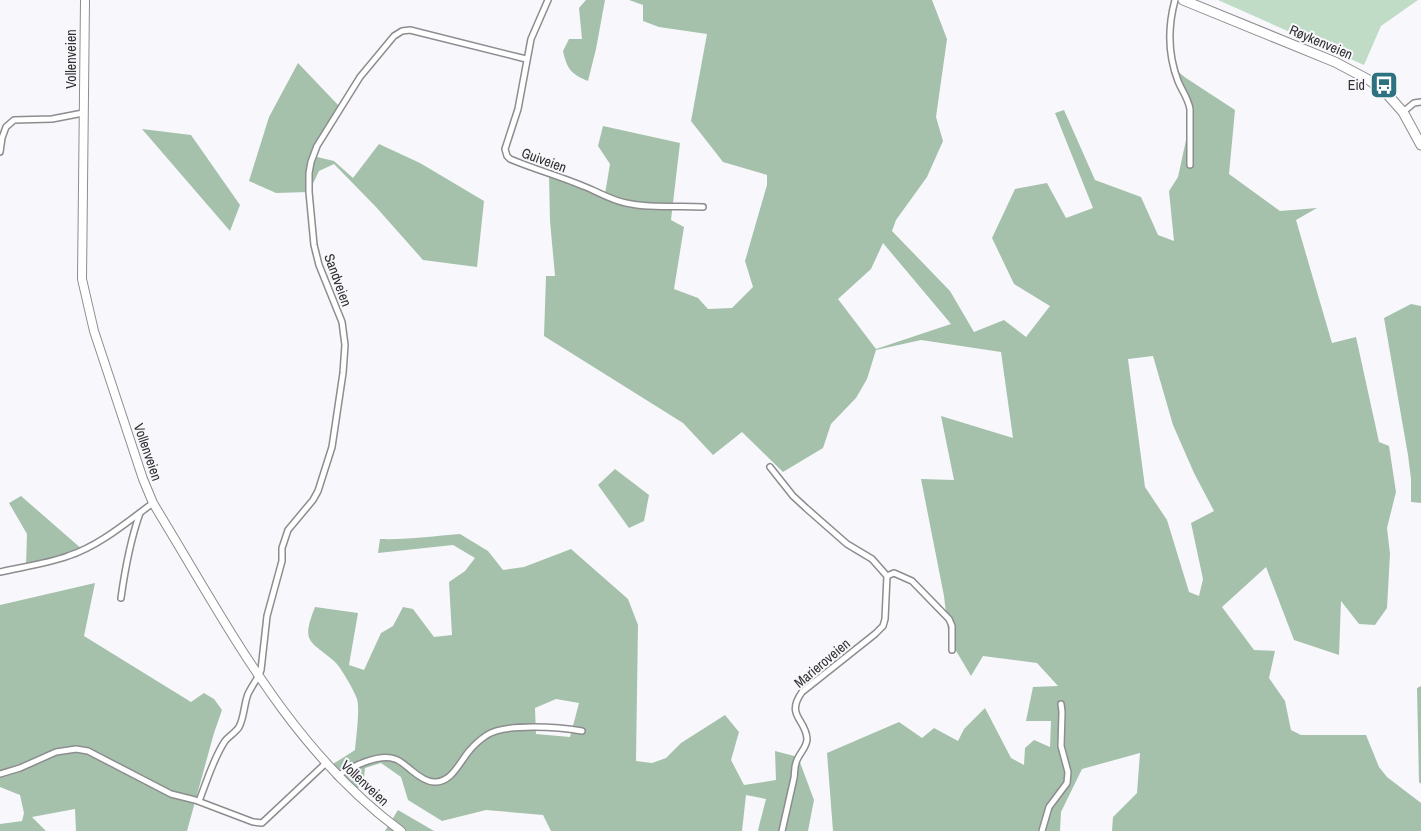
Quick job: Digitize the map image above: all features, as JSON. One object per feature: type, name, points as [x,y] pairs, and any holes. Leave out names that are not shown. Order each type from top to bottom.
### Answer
[{"type":"main road","name":"Vollenveien","points":[[85,0],[81,256],[83,286],[101,351],[140,470],[153,503],[259,677],[290,721],[337,776],[401,831]]},
{"type":"main road","name":"Røykenveien","points":[[1183,0],[1356,72],[1384,91],[1404,112],[1421,145]]},
{"type":"street","name":"Guiveien","points":[[548,0],[531,39],[518,109],[505,149],[507,156],[540,171],[584,186],[609,199],[643,206],[703,207]]},
{"type":"street","points":[[1174,0],[1170,22],[1170,38],[1177,79],[1188,100],[1191,135],[1190,165]]},
{"type":"street","name":"Sandveien","points":[[259,677],[268,616],[282,561],[282,548],[288,530],[313,500],[318,491],[332,447],[343,373],[344,345],[342,322],[319,264],[314,245],[309,173],[317,146],[360,76],[394,36],[402,30],[410,30],[526,59]]},
{"type":"street","points":[[1404,112],[1414,103],[1421,102]]},
{"type":"street","points":[[0,152],[6,127],[14,120],[52,119],[83,113]]},
{"type":"street","points":[[770,467],[793,496],[847,544],[872,559],[887,576],[894,573],[912,581],[942,611],[952,626],[952,650]]},
{"type":"street","points":[[0,572],[68,556],[90,546],[153,503]]},
{"type":"street","points":[[121,598],[126,561],[140,512]]},
{"type":"street","name":"Marieroveien","points":[[782,831],[796,763],[807,740],[795,709],[798,698],[802,692],[883,626],[885,620],[887,576]]},
{"type":"street","points":[[199,801],[216,758],[226,739],[236,731],[240,724],[249,693],[259,677]]},
{"type":"street","points":[[1042,831],[1049,807],[1067,783],[1068,772],[1061,746],[1061,704]]},
{"type":"street","points":[[337,776],[354,766],[388,757],[398,760],[416,774],[435,782],[445,780],[458,767],[469,751],[488,734],[504,729],[561,727],[582,731]]},
{"type":"street","points":[[0,774],[20,768],[56,752],[76,749],[88,751],[171,794],[199,801],[253,822],[262,823],[326,763]]},
{"type":"green space","points":[[586,0],[605,0],[588,81],[577,76],[571,70],[566,62],[563,51],[569,39],[582,39],[579,8]]},
{"type":"green space","points":[[629,0],[932,0],[947,39],[936,117],[943,141],[927,177],[896,220],[892,231],[950,291],[974,332],[1004,320],[1026,337],[1050,306],[1014,284],[992,238],[1015,189],[1047,183],[1066,218],[1093,208],[1055,113],[1064,110],[1095,180],[1141,197],[1158,235],[1174,241],[1169,191],[1178,177],[1191,117],[1181,91],[1177,71],[1235,110],[1229,174],[1280,211],[1317,208],[1296,220],[1332,343],[1356,337],[1379,442],[1389,446],[1396,492],[1387,528],[1390,554],[1387,608],[1375,625],[1359,624],[1341,601],[1339,655],[1294,640],[1266,567],[1222,607],[1254,650],[1275,651],[1269,678],[1285,701],[1291,730],[1301,735],[1366,735],[1379,767],[1387,777],[1421,803],[1421,831],[1112,831],[1113,817],[1137,793],[1140,753],[1082,769],[1061,812],[1060,831],[833,831],[827,753],[899,722],[922,738],[934,728],[958,741],[964,729],[985,708],[1011,758],[1024,765],[1025,748],[1034,740],[1050,747],[1051,721],[1026,721],[1033,687],[1058,686],[1037,663],[983,656],[971,676],[949,639],[944,596],[921,479],[954,480],[941,416],[1013,438],[1001,352],[921,340],[876,350],[867,379],[856,398],[831,424],[823,448],[783,472],[742,432],[713,455],[683,423],[544,336],[546,276],[555,276],[550,221],[549,175],[605,194],[610,164],[598,146],[603,126],[680,143],[671,220],[684,227],[674,289],[698,298],[708,309],[732,308],[753,287],[745,261],[767,185],[767,175],[723,162],[691,121],[707,34],[659,27],[643,21],[643,5]],"holes":[[[883,243],[951,324],[876,349],[838,299],[871,269]],[[1153,356],[1173,425],[1194,473],[1214,511],[1191,523],[1203,579],[1199,596],[1189,592],[1167,520],[1145,487],[1128,359]]]},
{"type":"green space","points":[[1218,0],[1418,0],[1381,26],[1364,65]]},
{"type":"green space","points":[[298,63],[340,107],[313,156],[334,161],[353,178],[379,144],[420,163],[484,201],[477,267],[423,260],[376,207],[334,164],[319,171],[309,192],[276,193],[249,181],[269,117]]},
{"type":"green space","points":[[142,129],[191,135],[240,205],[230,231]]},
{"type":"green space","points":[[1411,304],[1421,306],[1421,503],[1411,502],[1408,455],[1384,318]]},
{"type":"green space","points":[[615,469],[649,495],[644,521],[629,528],[598,485]]},
{"type":"green space","points":[[21,496],[83,550],[26,565],[27,534],[9,503]]},
{"type":"green space","points":[[460,534],[488,551],[503,570],[524,567],[571,549],[628,599],[638,625],[636,761],[652,763],[666,758],[681,743],[725,715],[739,732],[731,760],[744,785],[776,780],[775,751],[798,757],[814,800],[808,831],[759,831],[766,799],[746,795],[742,831],[551,831],[543,815],[486,810],[442,821],[408,800],[401,777],[381,763],[365,768],[364,778],[357,790],[345,780],[333,764],[355,750],[358,704],[351,686],[336,663],[310,641],[308,629],[315,607],[358,613],[349,665],[364,670],[381,633],[393,626],[403,607],[413,609],[434,637],[452,635],[449,582],[465,571],[475,558],[453,545],[378,553],[380,539]],"holes":[[[556,699],[579,703],[570,737],[536,734],[535,708]]]},
{"type":"green space","points":[[95,583],[84,636],[191,702],[204,693],[214,699],[222,710],[187,831],[76,831],[75,809],[32,817],[46,831],[0,831],[0,824],[22,821],[24,813],[20,795],[0,787],[0,605]]},
{"type":"green space","points":[[1421,686],[1421,784],[1419,782],[1417,688]]},
{"type":"green space","points":[[398,810],[434,831],[385,831]]},
{"type":"place","name":"Eid","points":[[1384,85]]}]
